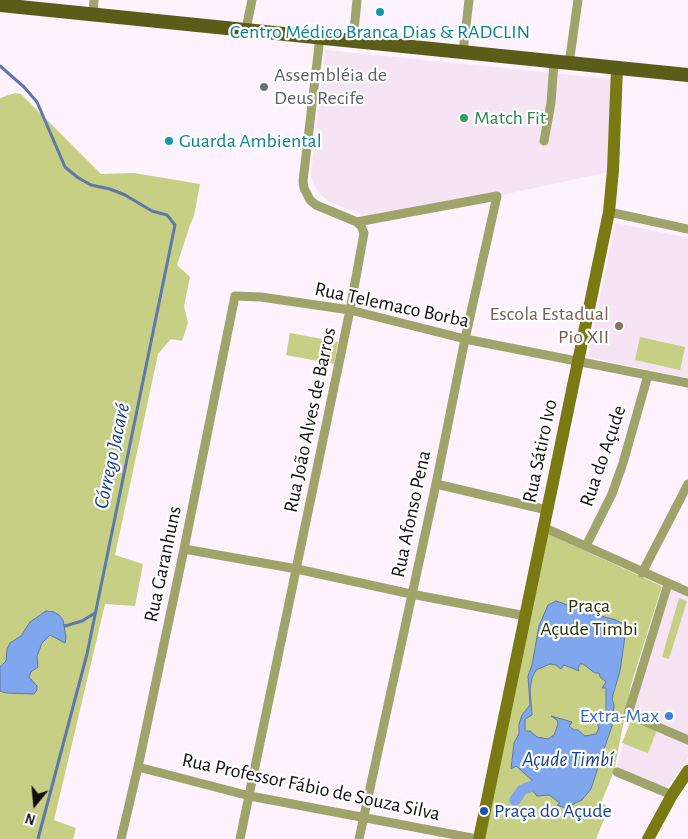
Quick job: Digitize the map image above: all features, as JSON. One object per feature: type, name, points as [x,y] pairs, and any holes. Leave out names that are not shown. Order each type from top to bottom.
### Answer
[{"type":"main road","points":[[0,5],[93,7],[246,29],[688,75]]},
{"type":"street","points":[[246,29],[252,0]]},
{"type":"street","points":[[353,41],[357,0]]},
{"type":"street","points":[[463,52],[469,0]]},
{"type":"street","points":[[569,64],[578,0]]},
{"type":"street","points":[[320,37],[303,181],[304,188],[310,200],[316,205],[358,222]]},
{"type":"street","points":[[544,141],[552,103],[554,62]]},
{"type":"street","name":"Rua Sátiro Ivo","points":[[478,839],[609,212],[613,170],[617,68]]},
{"type":"street","points":[[688,68],[688,75]]},
{"type":"street","name":"Rua Afonso Pena","points":[[358,222],[498,196],[465,339],[436,484],[359,839]]},
{"type":"street","points":[[609,212],[688,229]]},
{"type":"street","name":"Rua João Alves de Barros","points":[[240,839],[350,310],[364,233],[358,222]]},
{"type":"street","name":"Rua Telemaco Borba","points":[[235,296],[262,297],[350,310],[465,339],[688,383]]},
{"type":"street","name":"Rua Garanhuns","points":[[121,839],[184,549],[235,296]]},
{"type":"street","name":"Rua do Açude","points":[[586,546],[612,494],[623,463],[648,375]]},
{"type":"street","points":[[436,484],[547,510]]},
{"type":"street","points":[[642,572],[688,484]]},
{"type":"street","points":[[543,527],[688,592]]},
{"type":"street","points":[[184,549],[297,569],[411,594],[526,616]]},
{"type":"street","points":[[668,584],[628,714],[688,740]]},
{"type":"street","name":"Rua Professor Fábio de Souza Silva","points":[[138,767],[250,796],[478,839]]},
{"type":"street","points":[[617,772],[672,795]]},
{"type":"street","points":[[648,839],[672,795],[686,777]]},
{"type":"shaded area","points":[[325,50],[612,79],[608,172],[497,196],[370,219],[328,201],[319,193],[311,174]]},
{"type":"shaded area","points":[[615,223],[688,238],[688,378],[588,357]]},
{"type":"shaded area","points":[[671,589],[688,595],[688,757],[666,789],[616,768]]},
{"type":"green space","points":[[15,93],[21,94],[101,174],[134,173],[200,184],[194,216],[177,265],[190,277],[184,306],[188,323],[182,341],[171,339],[158,354],[115,555],[143,564],[135,606],[105,604],[54,820],[76,828],[73,839],[0,839],[0,98]]},
{"type":"green space","points":[[290,333],[338,342],[334,364],[286,355]]},
{"type":"green space","points":[[640,337],[685,347],[680,370],[635,360]]},
{"type":"green space","name":"Praça Açude Timbi","points":[[546,533],[662,586],[631,685],[614,771],[601,803],[609,807],[596,839],[482,839]]},
{"type":"green space","points":[[679,598],[687,601],[669,659],[662,657]]},
{"type":"green space","points":[[631,720],[657,730],[648,753],[622,743]]},
{"type":"water","name":"Açude Timbí","points":[[556,601],[616,620],[623,624],[626,629],[620,671],[612,698],[614,705],[612,726],[591,789],[582,800],[565,808],[557,805],[560,803],[549,795],[537,796],[531,789],[532,780],[516,766],[511,769],[514,743],[519,734],[519,724],[522,715],[530,705],[528,676],[532,665],[539,626],[548,605]],"holes":[[[550,664],[556,665],[561,669],[564,665],[579,671],[580,664],[583,664],[595,673],[599,673],[600,677],[606,682],[602,688],[606,688],[606,711],[603,719],[595,719],[599,728],[596,734],[585,736],[569,726],[572,722],[551,716],[557,720],[558,724],[554,735],[548,739],[537,737],[530,731],[525,731],[525,719],[532,715],[530,689],[532,678],[536,670]]]},
{"type":"water","points":[[46,611],[54,612],[63,620],[66,637],[65,643],[50,635],[42,643],[37,656],[38,667],[31,672],[29,677],[37,686],[34,694],[0,691],[0,667],[6,661],[7,649],[10,643],[21,636],[30,622]]},
{"type":"waterway","name":"Córrego Jacaré","points":[[0,66],[24,87],[37,102],[65,167],[91,185],[110,189],[125,195],[152,211],[167,215],[175,225],[87,654],[38,839]]},
{"type":"waterway","name":"Córrego Jacaré","points":[[65,626],[82,621],[95,613]]},
{"type":"waterway","points":[[515,800],[522,790],[532,786]]},
{"type":"place","name":"Centro Médico Branca Dias & RADCLIN","points":[[380,12]]},
{"type":"place","name":"Assembléia de Deus Recife","points":[[264,87]]},
{"type":"place","name":"Match Fit","points":[[464,118]]},
{"type":"place","name":"Guarda Ambiental","points":[[169,141]]},
{"type":"place","name":"Escola Estadual Pio XII","points":[[619,326]]},
{"type":"place","name":"Extra-Max","points":[[669,716]]},
{"type":"place","name":"Praça do Açude","points":[[484,811]]}]
